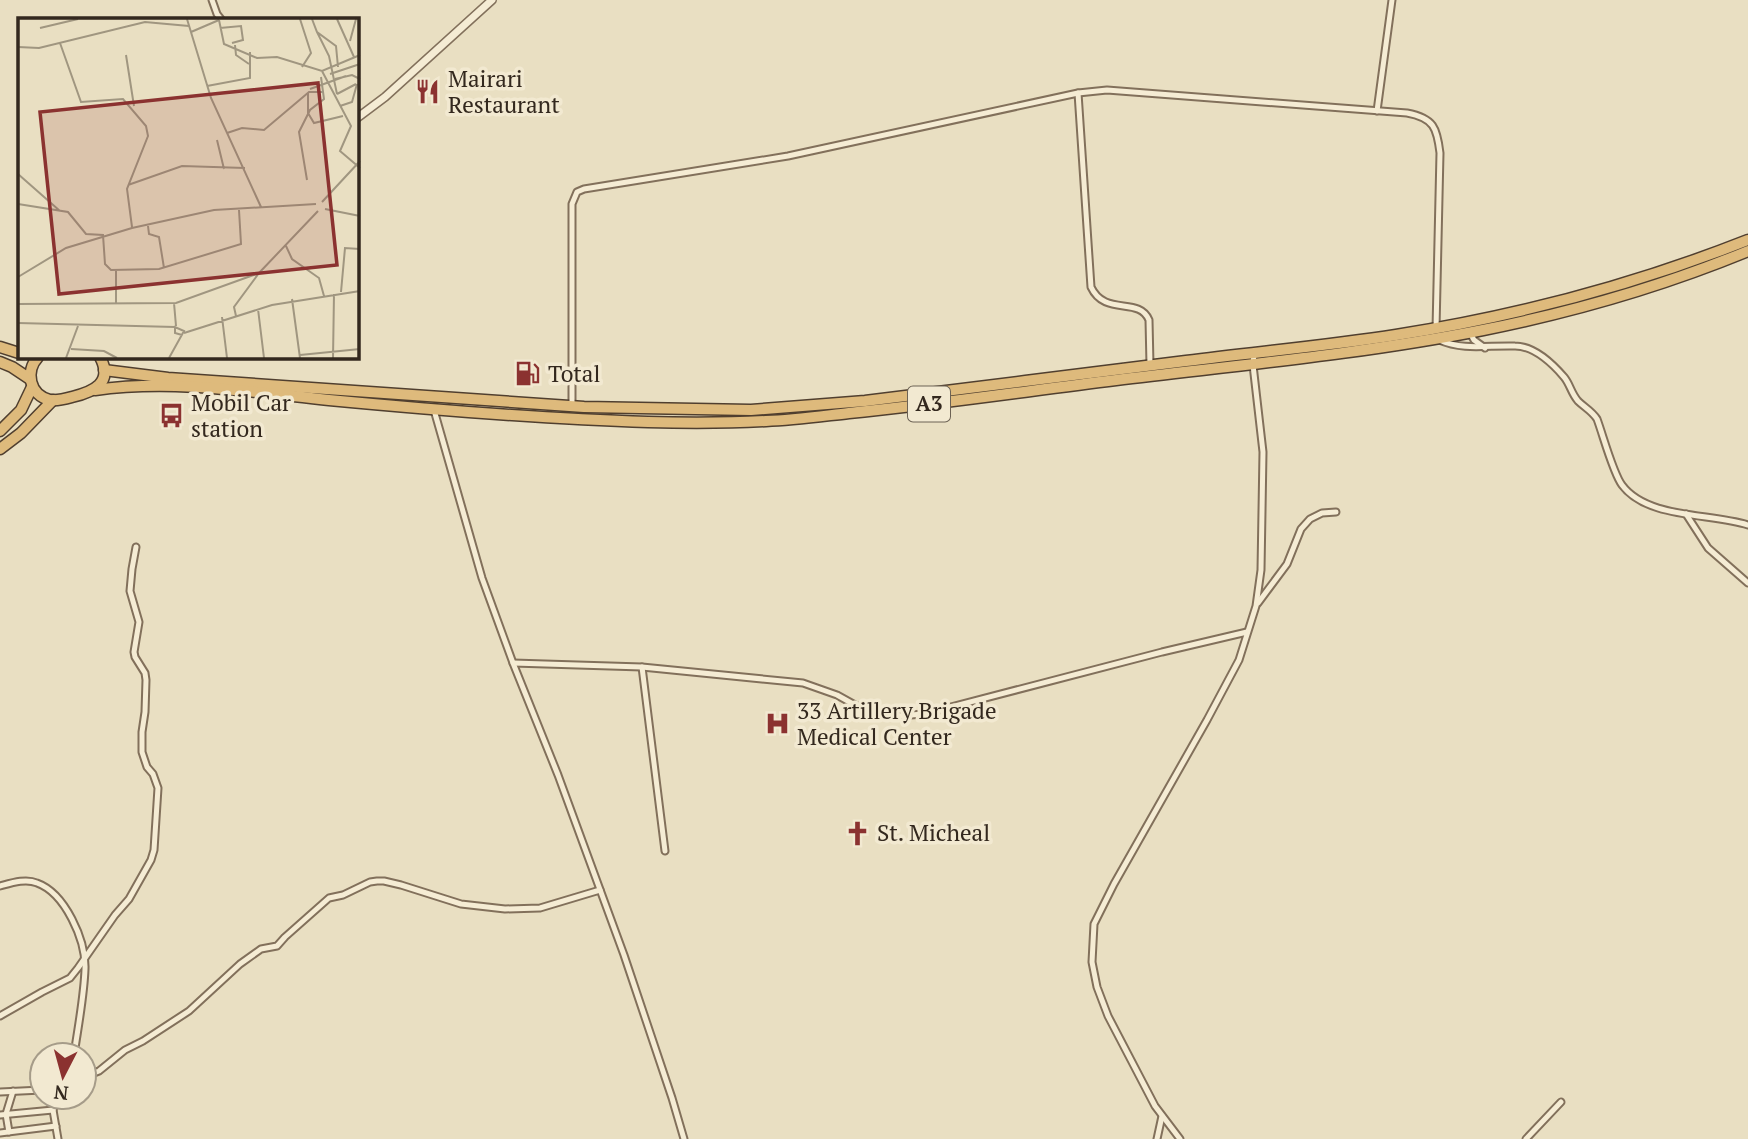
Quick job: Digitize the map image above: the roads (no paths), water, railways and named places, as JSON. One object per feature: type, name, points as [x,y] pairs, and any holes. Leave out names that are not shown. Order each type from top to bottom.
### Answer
[{"type":"highway","name":"A3","points":[[53,400],[95,390],[128,386],[174,386],[434,410],[571,419],[770,421],[866,406],[1102,377],[1253,365],[1360,345],[1469,332],[1570,310],[1633,291],[1705,262],[1748,240]]},
{"type":"highway","name":"A3","points":[[1436,334],[1748,251]]},
{"type":"highway","name":"A3","points":[[1102,377],[1150,365],[1360,345]]},
{"type":"highway","points":[[0,347],[18,353]]},
{"type":"highway","points":[[0,431],[21,410],[31,383],[32,367],[37,359]]},
{"type":"highway","points":[[95,390],[102,382],[104,370],[101,359]]},
{"type":"highway","points":[[0,362],[12,367],[43,397],[53,400],[21,433],[0,449]]},
{"type":"highway","name":"A3","points":[[104,370],[181,379],[572,407],[751,410],[866,406]]},
{"type":"highway","points":[[571,419],[572,407]]},
{"type":"street","points":[[212,0],[220,18]]},
{"type":"street","points":[[359,116],[385,97],[493,0]]},
{"type":"street","points":[[1377,111],[1392,0]]},
{"type":"street","points":[[572,407],[572,204],[577,192],[584,189],[801,154],[1078,93],[1107,90],[1377,111],[1421,116],[1431,121],[1438,136],[1440,153],[1436,334],[1448,344],[1485,348],[1525,347],[1541,356],[1566,379],[1571,392],[1593,413],[1618,480],[1639,500],[1686,514],[1748,525]]},
{"type":"street","points":[[1078,93],[1091,287],[1098,299],[1137,309],[1147,315],[1150,365]]},
{"type":"street","points":[[1469,332],[1474,340],[1485,348]]},
{"type":"street","points":[[1180,1139],[1155,1107],[1108,1016],[1097,987],[1092,962],[1094,924],[1239,660],[1256,606],[1261,570],[1262,452],[1254,353]]},
{"type":"street","points":[[434,410],[482,578],[600,890],[673,1098],[684,1139]]},
{"type":"street","points":[[1256,606],[1287,565],[1301,529],[1310,519],[1322,513],[1336,512]]},
{"type":"street","points":[[1686,514],[1708,548],[1748,583]]},
{"type":"street","points":[[0,1016],[70,978],[129,899],[154,850],[158,788],[153,774],[146,767],[142,752],[146,680],[134,652],[139,622],[130,591],[136,548]]},
{"type":"street","points":[[513,663],[642,667],[803,683],[837,695],[855,705],[897,716],[936,710],[1247,632]]},
{"type":"street","points":[[642,667],[665,851]]},
{"type":"street","points":[[98,1071],[125,1050],[189,1011],[240,964],[261,949],[280,944],[329,898],[352,892],[370,882],[384,881],[461,904],[505,909],[540,908],[600,890]]},
{"type":"street","points":[[0,886],[36,882],[54,894],[70,914],[85,959],[76,1041]]},
{"type":"street","points":[[0,1092],[28,1090]]},
{"type":"street","points":[[9,1132],[3,1114],[13,1091]]},
{"type":"street","points":[[1526,1139],[1561,1102]]},
{"type":"street","points":[[3,1114],[40,1111]]},
{"type":"street","points":[[53,1111],[58,1139]]},
{"type":"street","points":[[1157,1139],[1162,1116]]},
{"type":"street","points":[[0,1133],[56,1126]]},
{"type":"place","name":"Mairari Restaurant","points":[[428,92]]},
{"type":"place","name":"Total","points":[[528,374]]},
{"type":"place","name":"Mobil Car station","points":[[171,416]]},
{"type":"place","name":"33 Artillery Brigade Medical Center","points":[[777,724]]},
{"type":"place","name":"St. Micheal","points":[[857,833]]}]
